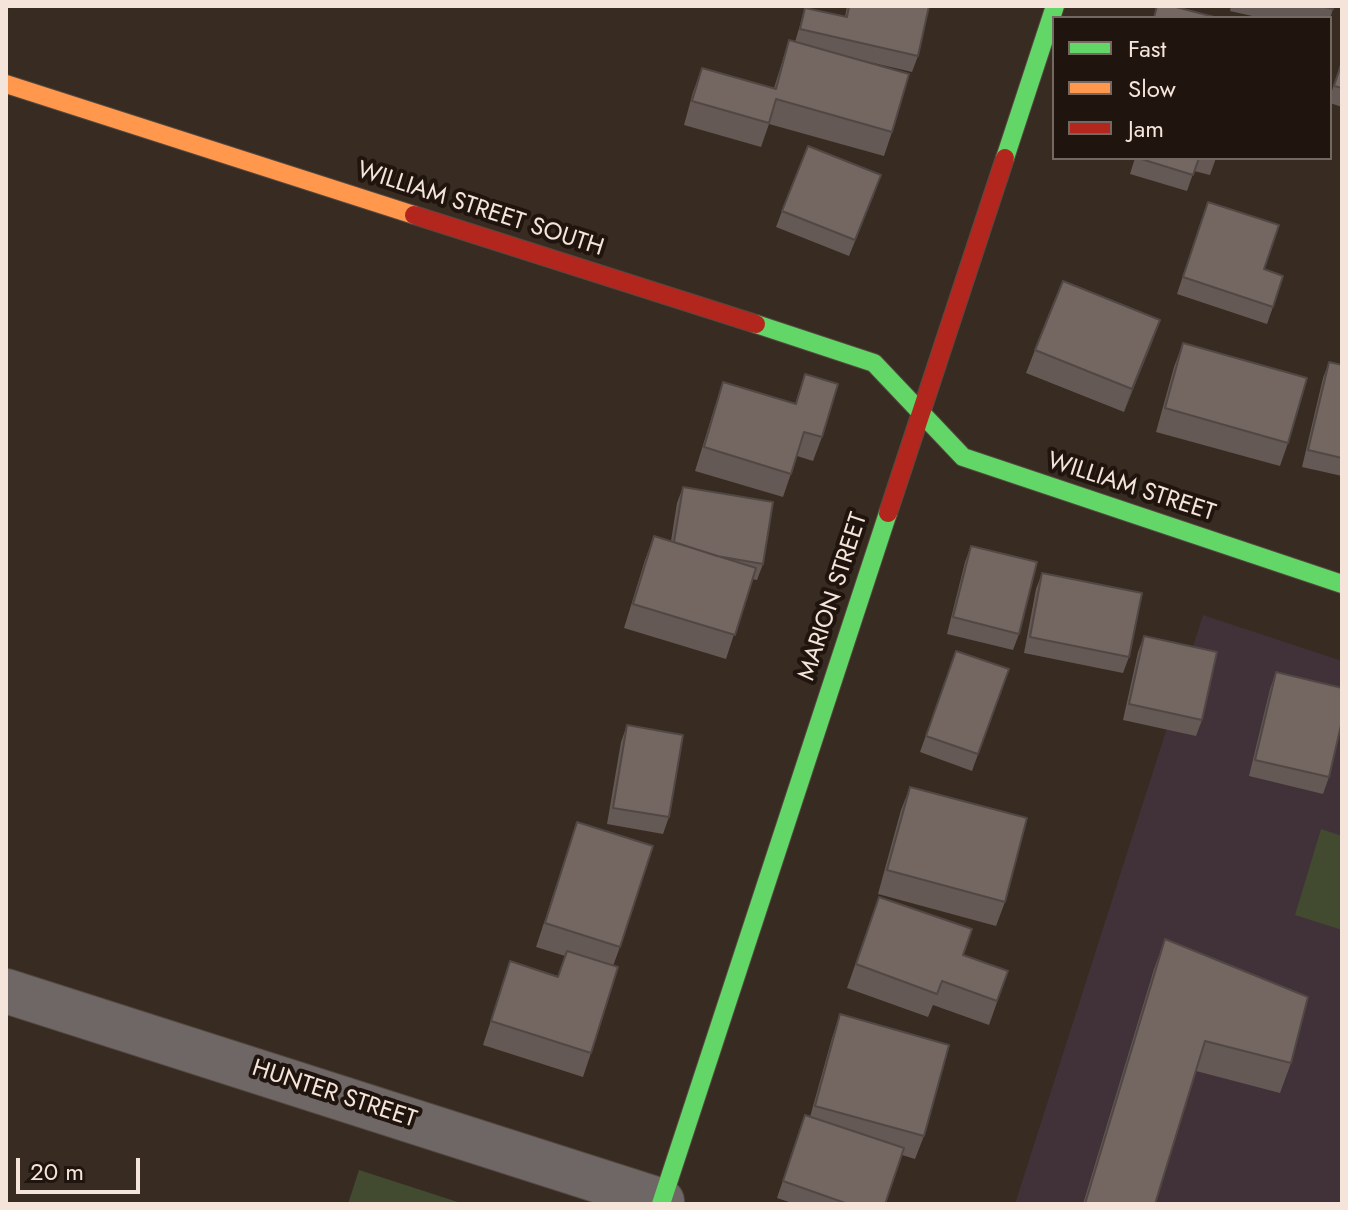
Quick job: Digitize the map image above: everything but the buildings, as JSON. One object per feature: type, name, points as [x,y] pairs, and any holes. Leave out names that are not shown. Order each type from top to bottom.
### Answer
[{"type":"street","name":"MARION STREET","points":[[661,1202],[1055,6]]},
{"type":"street","name":"WILLIAM STREET SOUTH","points":[[6,84],[858,357],[874,363],[920,412]]},
{"type":"street","name":"WILLIAM STREET","points":[[920,412],[963,457],[1342,584]]},
{"type":"street","name":"HUNTER STREET","points":[[6,991],[661,1202]]},
{"type":"shaded area","points":[[1203,615],[1342,661],[1342,1204],[1015,1204]]},
{"type":"green space","points":[[1321,829],[1342,836],[1342,930],[1295,915]]},
{"type":"green space","points":[[359,1170],[464,1204],[348,1204]]},
{"type":"traffic: fast","points":[[1005,158],[1055,6]]},
{"type":"traffic: fast","points":[[756,324],[874,363],[963,457],[1342,584]]},
{"type":"traffic: fast","points":[[661,1204],[888,513]]},
{"type":"traffic: slow","points":[[6,84],[414,215]]},
{"type":"traffic: jam","points":[[888,513],[1005,158]]},
{"type":"traffic: jam","points":[[414,215],[756,324]]}]
